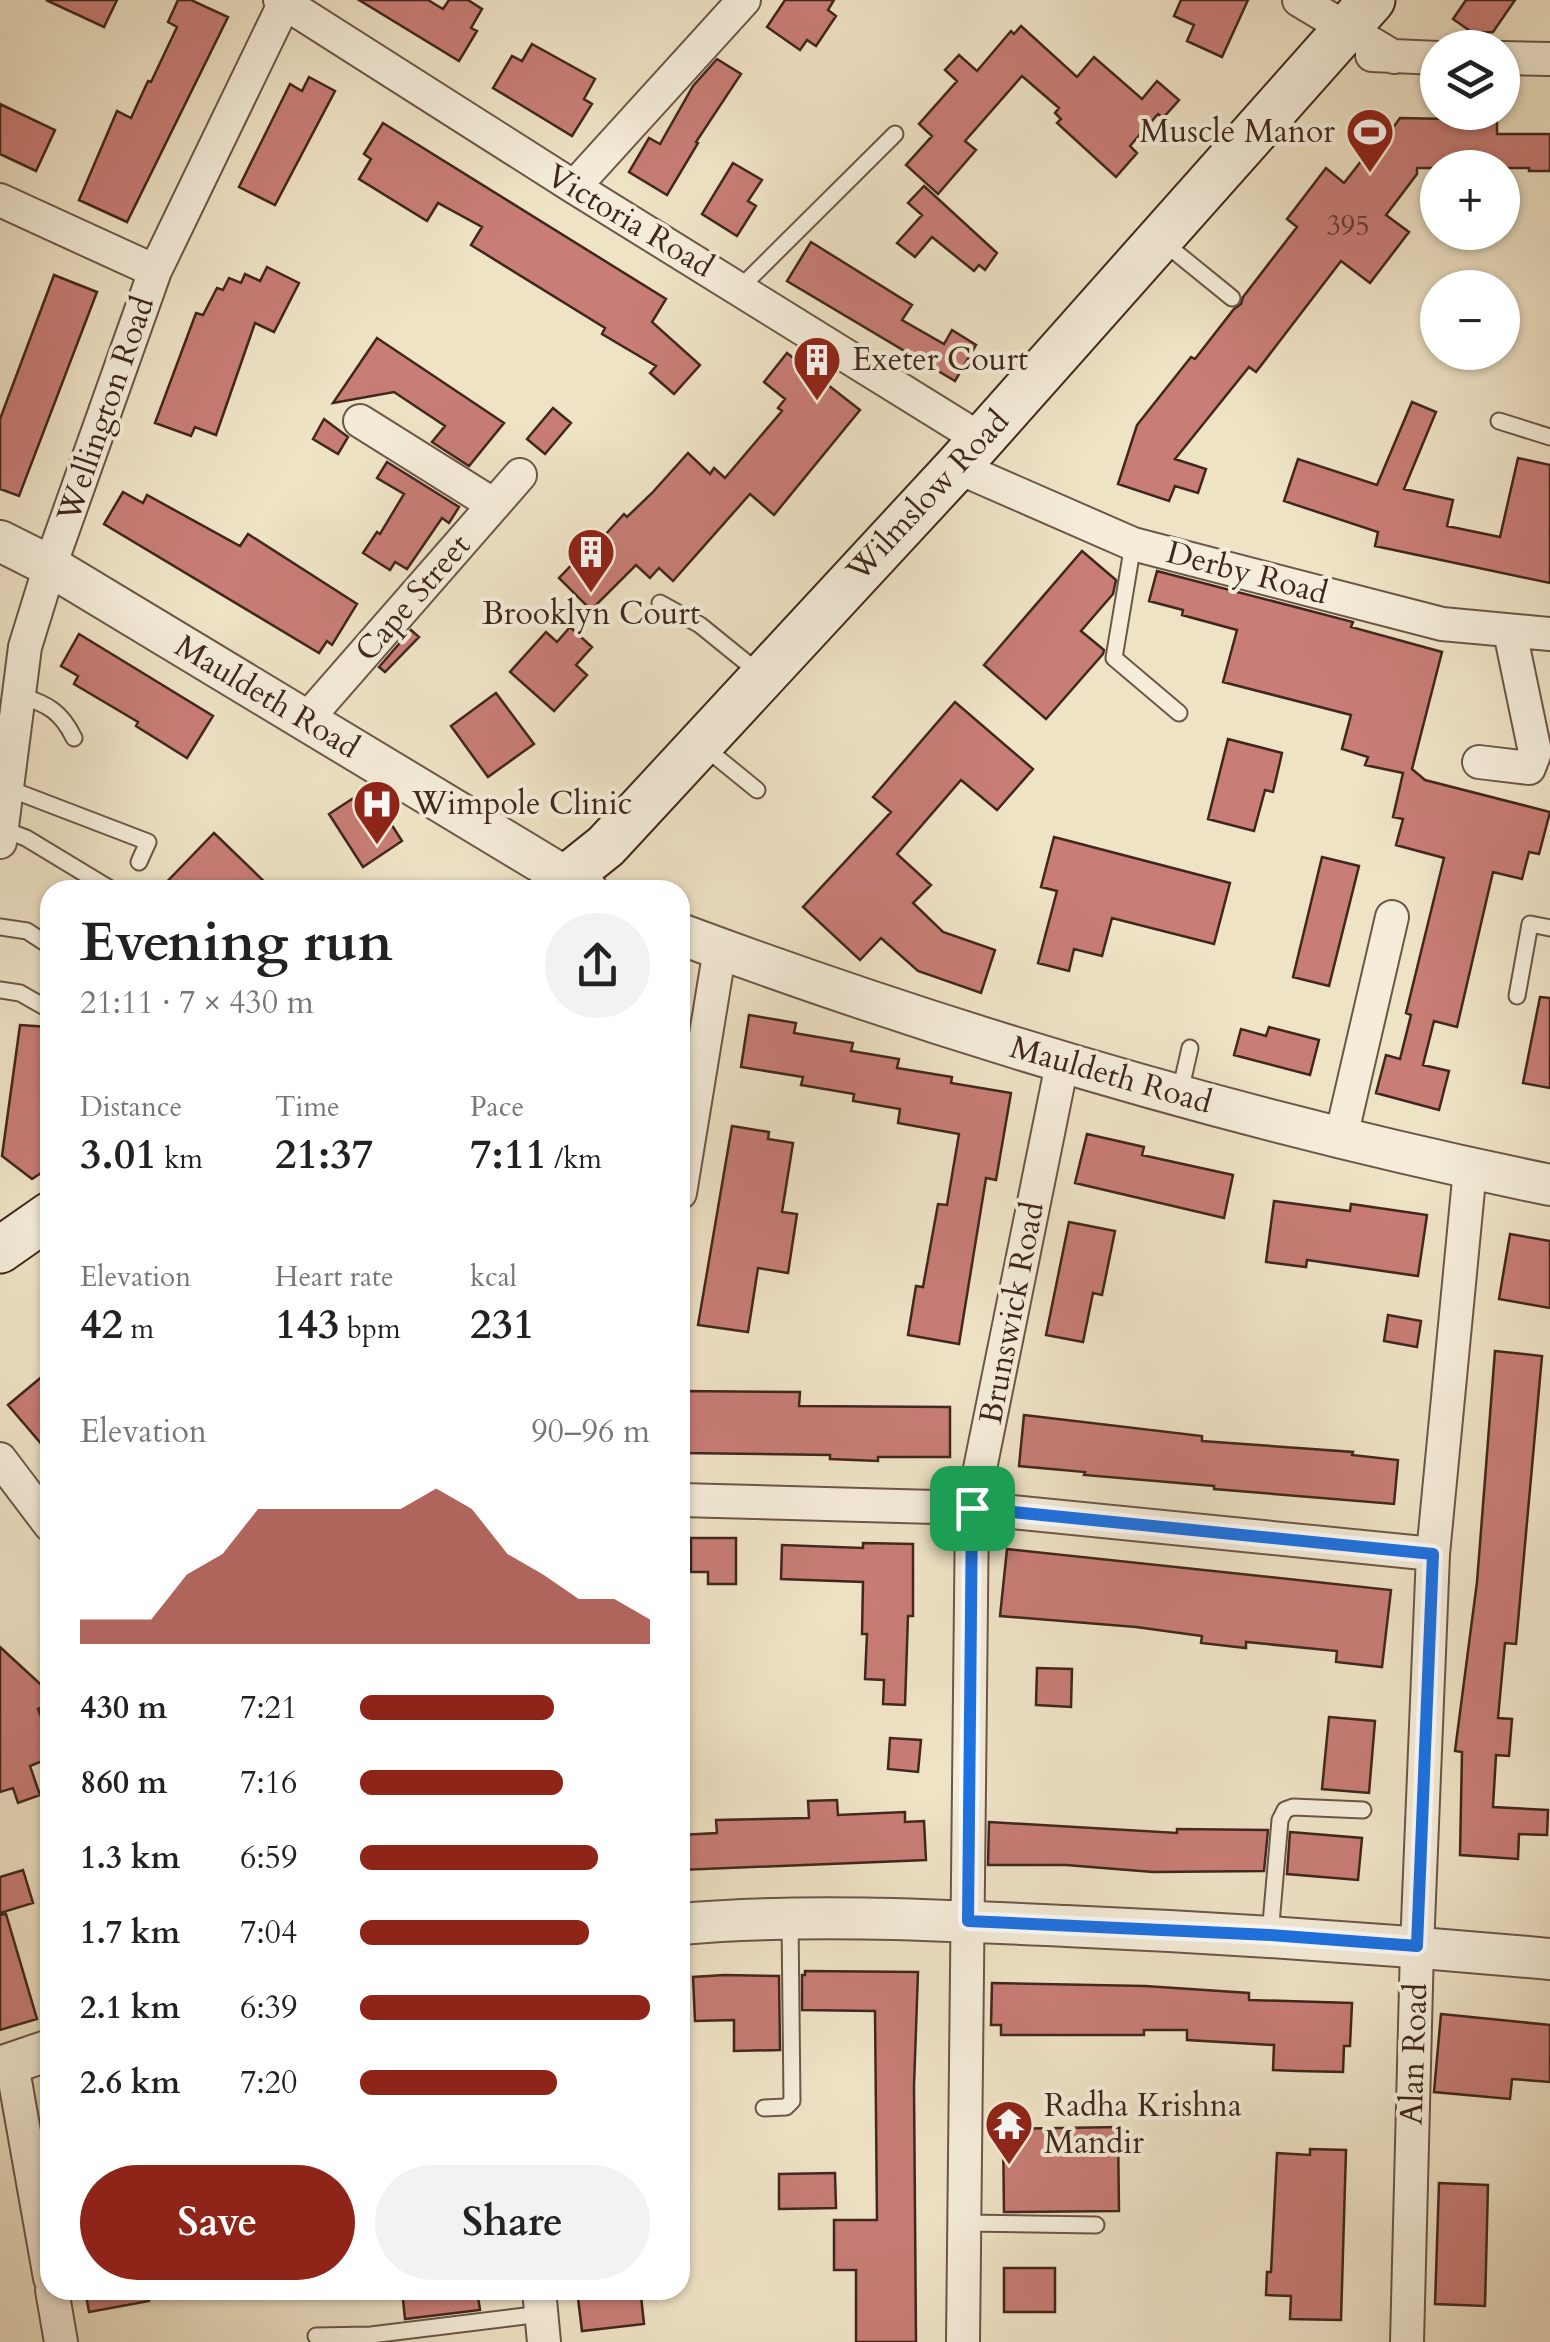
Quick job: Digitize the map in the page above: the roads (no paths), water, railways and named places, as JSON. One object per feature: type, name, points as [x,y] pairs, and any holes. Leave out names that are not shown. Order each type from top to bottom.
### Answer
[{"type":"main road","name":"Wilmslow Road","points":[[575,880],[969,453],[1349,26]]},
{"type":"main road","points":[[0,1250],[40,1222]]},
{"type":"street","points":[[574,188],[744,0]]},
{"type":"street","points":[[1298,0],[1349,26],[1394,58],[1420,58]]},
{"type":"street","name":"Victoria Road","points":[[283,1],[574,188],[740,288],[969,453]]},
{"type":"street","name":"Wellington Road","points":[[1,836],[25,647],[50,566],[155,271],[283,1]]},
{"type":"street","points":[[1520,58],[1550,58]]},
{"type":"street","points":[[0,200],[155,271]]},
{"type":"street","points":[[360,421],[494,506]]},
{"type":"street","name":"Derby Road","points":[[969,453],[1133,544],[1442,624],[1550,634]]},
{"type":"street","name":"Cape Street","points":[[306,720],[494,506],[526,476]]},
{"type":"street","name":"Mauldeth Road","points":[[0,541],[50,566],[306,720],[559,880]]},
{"type":"street","points":[[1479,762],[1529,768],[1535,752],[1510,632]]},
{"type":"street","points":[[1341,1137],[1392,917]]},
{"type":"street","name":"Mauldeth Road","points":[[690,938],[1062,1064],[1470,1169],[1550,1185]]},
{"type":"street","points":[[690,1132],[720,948]]},
{"type":"street","name":"Brunswick Road","points":[[963,2342],[972,1508],[1062,1064]]},
{"type":"street","name":"Alan Road","points":[[1407,2342],[1417,1946],[1433,1554],[1470,1169]]},
{"type":"street","points":[[0,1459],[40,1512]]},
{"type":"street","points":[[690,1500],[972,1508],[1433,1554]]},
{"type":"street","points":[[690,1924],[968,1921],[1270,1935],[1550,1958]]},
{"type":"street","points":[[40,2054],[6,2066],[40,2230]]},
{"type":"street","points":[[54,2300],[61,2342]]},
{"type":"lane","points":[[740,288],[896,134]]},
{"type":"lane","points":[[1160,239],[1232,298]]},
{"type":"lane","points":[[1499,421],[1550,437]]},
{"type":"lane","points":[[1133,544],[1114,658],[1179,713]]},
{"type":"lane","points":[[660,603],[700,625],[762,674]]},
{"type":"lane","points":[[19,695],[48,704],[65,718],[74,738]]},
{"type":"lane","points":[[700,743],[757,790]]},
{"type":"lane","points":[[7,788],[148,842],[139,862]]},
{"type":"lane","points":[[1,836],[26,838],[95,880]]},
{"type":"lane","points":[[1516,996],[1530,924],[1550,928]]},
{"type":"lane","points":[[0,927],[27,931],[40,939]]},
{"type":"lane","points":[[0,990],[20,993],[40,1004]]},
{"type":"lane","points":[[1180,1096],[1190,1048]]},
{"type":"lane","points":[[1270,1935],[1280,1820],[1285,1810],[1293,1806],[1363,1810]]},
{"type":"lane","points":[[764,2108],[786,2107],[792,2101],[790,1920]]},
{"type":"lane","points":[[965,2223],[1096,2225]]},
{"type":"lane","points":[[316,2336],[371,2335],[541,2315]]},
{"type":"place","name":"Muscle Manor","points":[[1370,174]]},
{"type":"place","name":"Exeter Court","points":[[817,402]]},
{"type":"place","name":"Brooklyn Court","points":[[591,594]]},
{"type":"place","name":"Wimpole Clinic","points":[[377,846]]},
{"type":"place","name":"Radha Krishna Mandir","points":[[1009,2166]]}]
